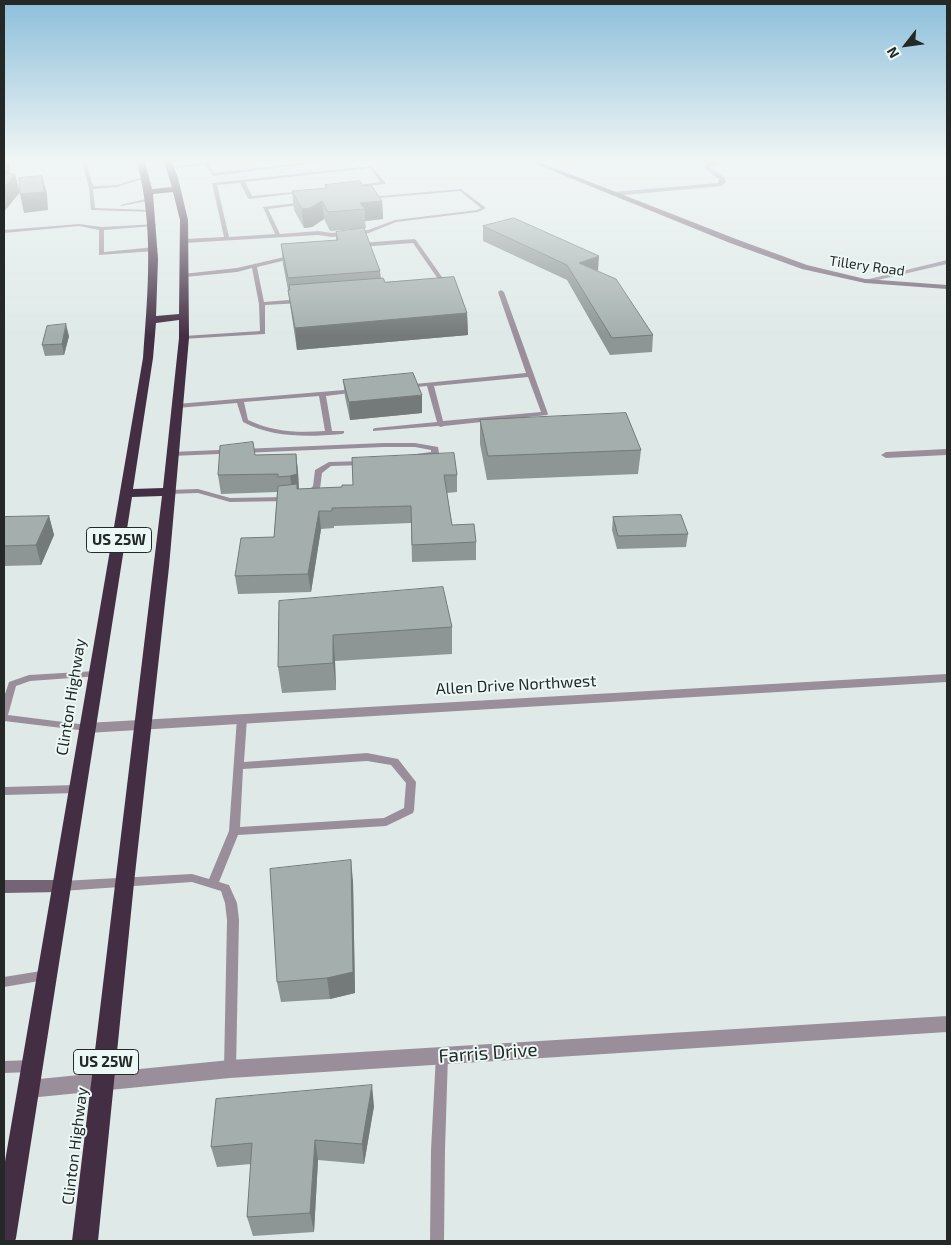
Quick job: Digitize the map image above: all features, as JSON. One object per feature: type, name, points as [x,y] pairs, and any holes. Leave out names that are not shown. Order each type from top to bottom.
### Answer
[{"type":"highway","name":"Clinton Highway","points":[[4,1238],[11,1148],[29,1089],[148,358],[155,249],[153,220]]},
{"type":"highway","name":"Clinton Highway","points":[[85,1241],[142,724],[162,567],[184,338],[184,220]]},
{"type":"highway","points":[[151,320],[184,317]]},
{"type":"highway","points":[[127,493],[168,492]]},
{"type":"street","name":"Tillery Road","points":[[681,220],[787,261],[825,273],[865,281],[947,287]]},
{"type":"street","points":[[865,281],[947,262]]},
{"type":"street","points":[[886,455],[947,452]]},
{"type":"street","name":"Allen Drive Northwest","points":[[87,728],[947,678]]},
{"type":"street","points":[[4,886],[62,886]]},
{"type":"street","name":"Farris Drive","points":[[29,1089],[230,1069],[947,1024]]},
{"type":"lane","points":[[222,220],[226,237]]},
{"type":"lane","points":[[271,220],[278,235]]},
{"type":"lane","points":[[185,241],[226,237],[318,233],[332,235],[369,231],[395,222],[409,220]]},
{"type":"lane","points":[[4,232],[79,225],[102,229],[154,225]]},
{"type":"lane","points":[[102,229],[101,254],[155,249]]},
{"type":"lane","points":[[350,245],[414,241],[449,290],[439,291]]},
{"type":"lane","points":[[185,275],[237,270],[298,256]]},
{"type":"lane","points":[[184,338],[263,333],[262,304],[254,266]]},
{"type":"lane","points":[[375,430],[545,414],[501,292]]},
{"type":"lane","points":[[262,304],[311,300]]},
{"type":"lane","points":[[401,387],[530,375]]},
{"type":"lane","points":[[430,384],[441,425]]},
{"type":"lane","points":[[177,406],[361,390]]},
{"type":"lane","points":[[322,394],[329,433]]},
{"type":"lane","points":[[240,401],[244,421],[257,428],[284,433],[342,432]]},
{"type":"lane","points":[[172,454],[415,444],[435,449],[435,453],[412,457]]},
{"type":"lane","points":[[168,492],[198,490],[230,500],[297,498],[309,495],[317,487],[318,472],[329,464],[369,462]]},
{"type":"lane","points":[[4,713],[12,684],[28,678],[96,674]]},
{"type":"lane","points":[[4,718],[87,728]]},
{"type":"lane","points":[[213,883],[234,831],[242,718]]},
{"type":"lane","points":[[234,831],[386,822],[409,810],[411,782],[394,762],[367,757],[239,766]]},
{"type":"lane","points":[[4,791],[77,789]]},
{"type":"lane","points":[[62,886],[192,878],[225,888],[232,903],[233,920],[230,1069]]},
{"type":"lane","points":[[4,982],[47,975]]},
{"type":"lane","points":[[437,1241],[442,1056]]},
{"type":"lane","points":[[4,1067],[32,1066]]},
{"type":"building","points":[[506,220],[519,220],[599,256],[579,263],[616,279],[653,335],[612,338],[567,265],[483,226]]},
{"type":"building","points":[[364,228],[380,271],[288,278],[281,244],[338,240],[336,232]]},
{"type":"building","points":[[454,277],[467,313],[295,328],[288,290],[290,290],[289,285],[383,278],[385,282]]},
{"type":"building","points":[[66,324],[62,344],[42,345],[47,326]]},
{"type":"building","points":[[413,373],[422,395],[349,402],[343,380]]},
{"type":"building","points":[[626,413],[641,450],[488,456],[480,420]]},
{"type":"building","points":[[253,442],[255,455],[296,454],[297,474],[278,477],[278,474],[218,475],[220,446]]},
{"type":"building","points":[[454,453],[457,475],[444,475],[452,525],[474,524],[476,542],[412,545],[411,506],[332,508],[332,511],[319,511],[308,574],[235,576],[241,538],[274,537],[278,486],[297,484],[297,489],[353,485],[352,458]]},
{"type":"building","points":[[681,515],[688,534],[618,536],[613,517]]},
{"type":"building","points":[[49,516],[36,545],[4,546],[4,517]]},
{"type":"building","points":[[443,587],[452,627],[333,635],[333,663],[278,667],[279,601]]},
{"type":"building","points":[[351,860],[353,972],[327,978],[277,982],[270,869]]},
{"type":"building","points":[[372,1085],[362,1144],[315,1140],[310,1213],[247,1217],[252,1143],[211,1147],[216,1099]]}]
